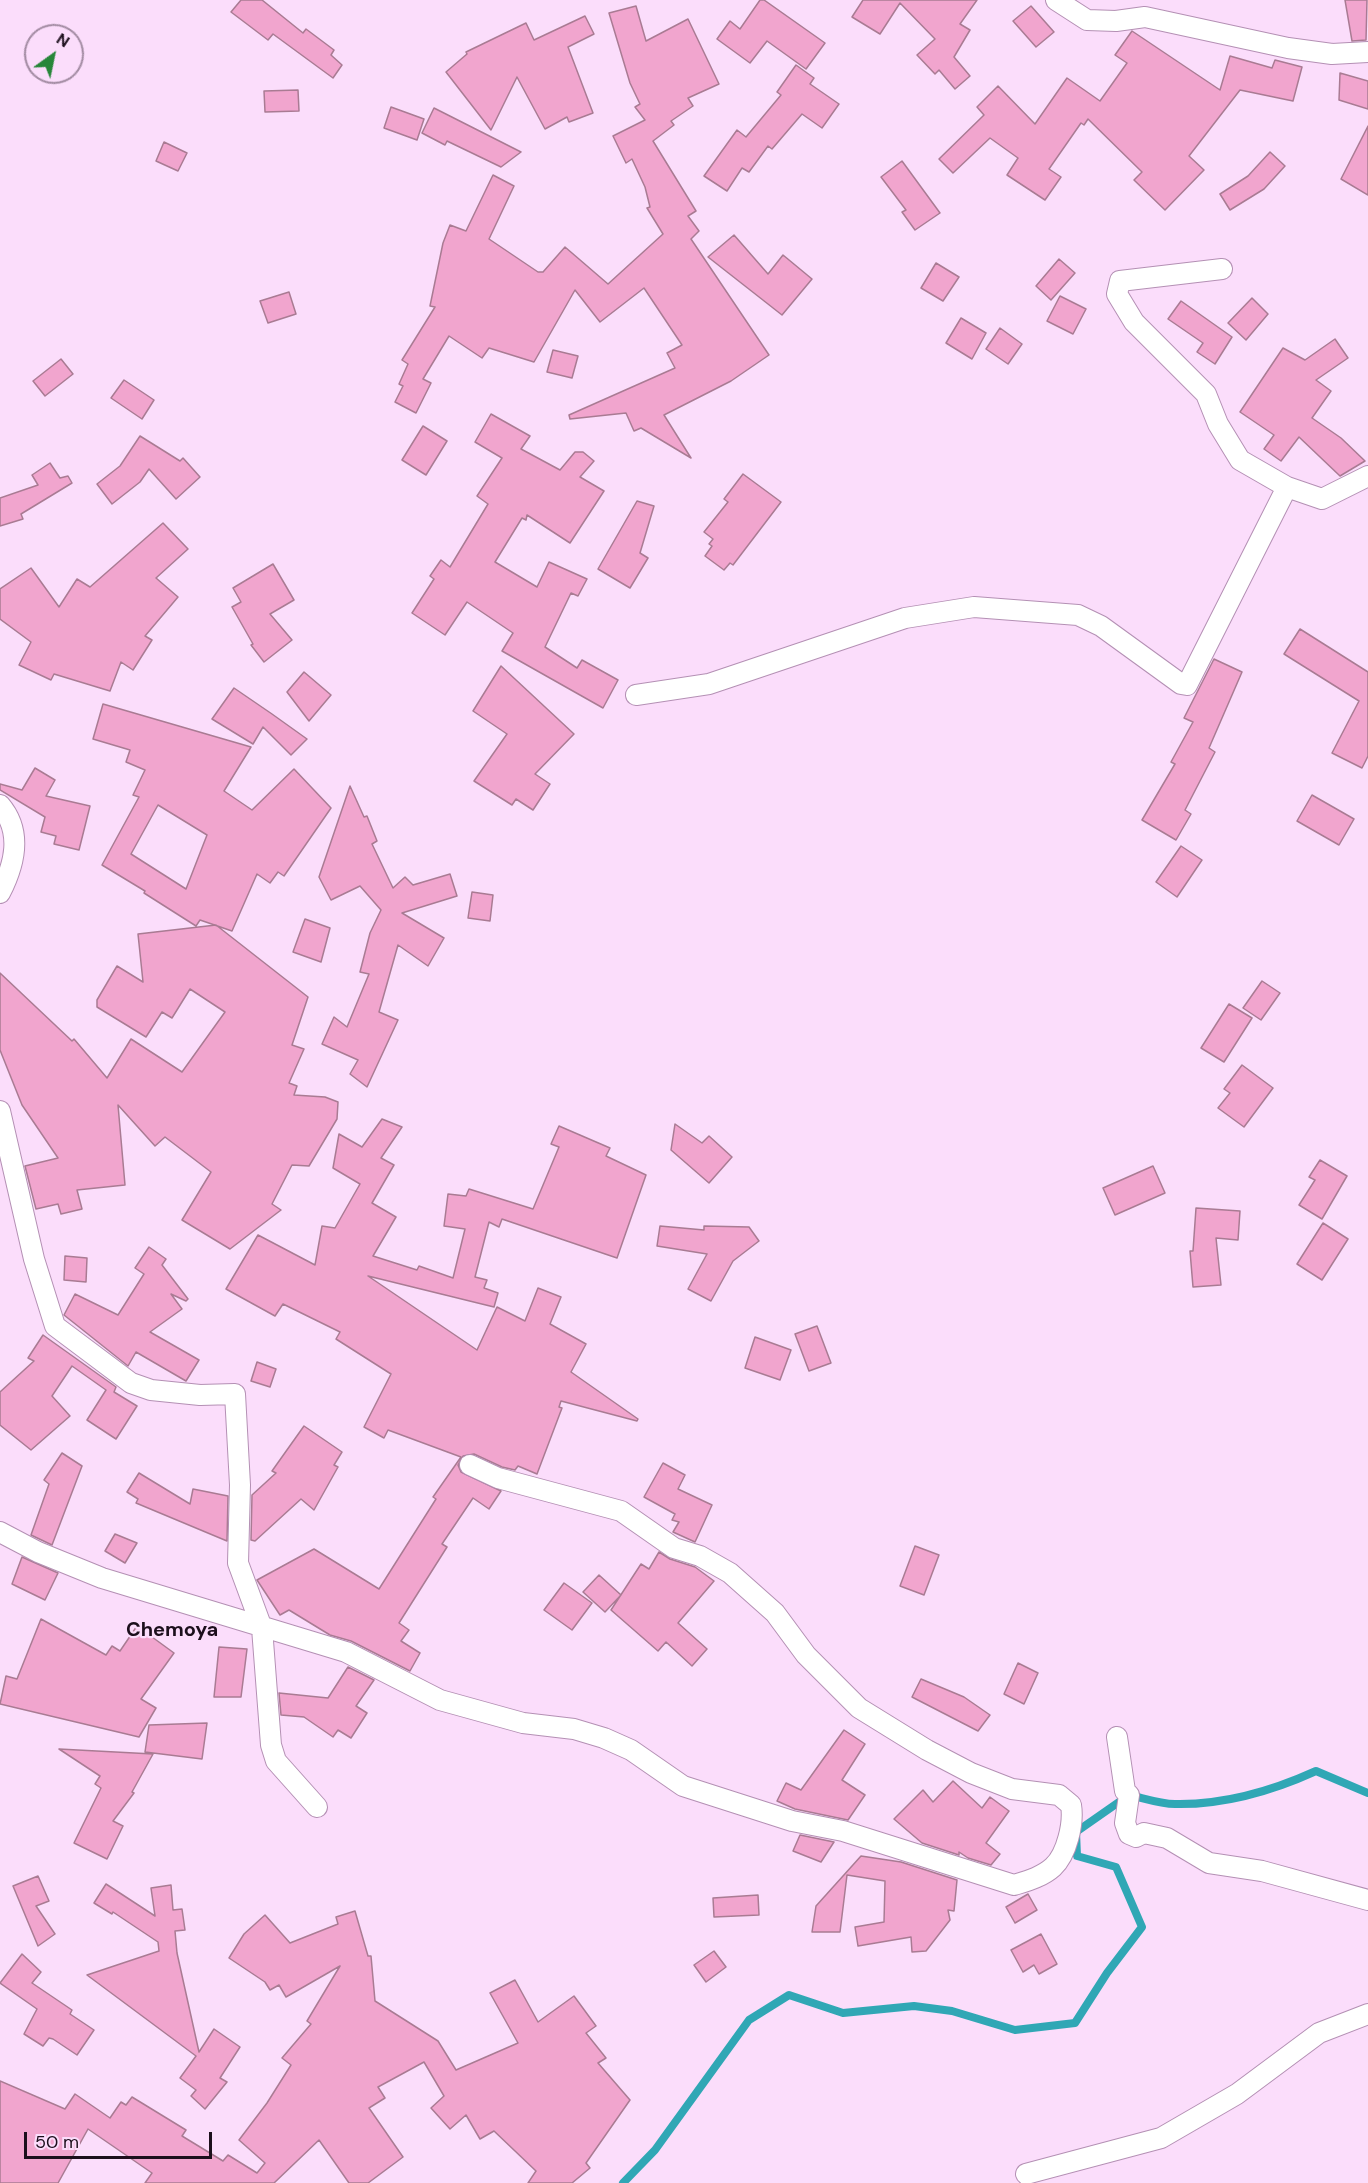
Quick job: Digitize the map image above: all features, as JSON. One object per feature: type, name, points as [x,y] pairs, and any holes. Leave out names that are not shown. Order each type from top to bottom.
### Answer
[{"type":"street","points":[[1056,0],[1087,20],[1116,21],[1145,17],[1288,48],[1332,54],[1368,52]]},
{"type":"street","points":[[1222,269],[1120,281],[1118,294],[1134,322],[1206,394],[1218,424],[1240,460],[1287,487],[1322,499],[1368,476]]},
{"type":"street","points":[[636,695],[709,684],[905,618],[974,607],[1078,615],[1101,626],[1187,685],[1191,682],[1287,487]]},
{"type":"street","points":[[0,805],[11,820],[15,847],[14,858],[0,893]]},
{"type":"street","points":[[0,1111],[34,1259],[55,1326],[131,1383],[141,1387],[173,1393],[235,1394],[240,1485],[238,1563],[262,1628],[267,1708],[276,1761],[317,1807]]},
{"type":"street","points":[[0,1532],[38,1552],[102,1578],[346,1652],[440,1700],[523,1723],[574,1729],[604,1738],[631,1750],[683,1786],[750,1809],[792,1821],[843,1831],[1014,1886],[1035,1879],[1054,1867],[1067,1840],[1072,1814],[1071,1805],[1059,1795],[1012,1789],[971,1773],[927,1750],[859,1708],[806,1655],[775,1613],[730,1573],[700,1556],[674,1548],[621,1511],[498,1478],[470,1465]]},
{"type":"street","points":[[1117,1737],[1125,1791],[1129,1795],[1125,1823],[1129,1834],[1136,1837],[1144,1833],[1167,1838],[1209,1863],[1262,1870],[1368,1900]]},
{"type":"street","points":[[1026,2174],[1161,2138],[1237,2094],[1320,2033],[1368,2014]]},
{"type":"building","points":[[241,0],[262,0],[303,33],[306,29],[334,50],[331,55],[342,65],[333,78],[273,34],[268,40],[231,12]]},
{"type":"building","points":[[760,0],[764,0],[825,43],[806,69],[767,41],[750,63],[717,39],[730,21],[740,29]]},
{"type":"building","points":[[863,0],[977,0],[960,24],[970,30],[954,57],[970,76],[955,89],[939,70],[935,74],[917,55],[935,39],[900,3],[880,34],[852,17]]},
{"type":"building","points":[[1345,0],[1367,0],[1366,40],[1352,41]]},
{"type":"building","points":[[636,6],[646,41],[688,19],[719,84],[688,98],[693,106],[671,121],[674,125],[653,141],[696,211],[688,216],[699,231],[691,239],[769,355],[731,381],[664,415],[691,458],[641,428],[634,431],[626,413],[570,419],[569,415],[675,368],[667,353],[682,345],[644,288],[600,322],[575,290],[534,362],[489,348],[482,358],[449,336],[423,379],[431,383],[416,413],[395,402],[403,386],[399,384],[408,364],[402,360],[435,307],[430,306],[443,243],[450,225],[466,231],[493,175],[514,186],[489,239],[538,272],[543,272],[565,247],[608,284],[663,234],[647,208],[650,207],[645,187],[632,159],[626,163],[613,136],[645,120],[635,107],[640,104],[630,83],[609,13]]},
{"type":"building","points":[[1031,6],[1054,32],[1036,47],[1013,21]]},
{"type":"building","points":[[585,16],[594,34],[568,47],[593,113],[569,122],[567,117],[545,129],[517,77],[491,130],[446,72],[467,54],[466,52],[526,23],[534,40]]},
{"type":"building","points":[[1132,31],[1220,90],[1230,56],[1272,68],[1275,60],[1302,67],[1293,101],[1240,90],[1189,156],[1204,170],[1165,210],[1134,180],[1142,172],[1088,119],[1084,125],[1081,123],[1049,169],[1061,177],[1045,200],[1007,175],[1018,158],[990,138],[953,173],[939,159],[984,115],[977,107],[998,86],[1035,124],[1067,78],[1100,101],[1127,63],[1115,55]]},
{"type":"building","points":[[796,65],[814,78],[810,84],[839,104],[822,128],[802,114],[772,149],[768,146],[749,172],[742,168],[727,191],[704,176],[737,130],[746,137],[781,95],[777,92]]},
{"type":"building","points":[[1340,73],[1368,81],[1368,109],[1339,100]]},
{"type":"building","points":[[298,90],[299,111],[265,112],[264,91]]},
{"type":"building","points":[[391,107],[424,119],[417,140],[384,128]]},
{"type":"building","points":[[434,108],[521,152],[501,167],[447,141],[445,145],[422,133]]},
{"type":"building","points":[[1368,126],[1368,195],[1341,179]]},
{"type":"building","points":[[164,142],[187,153],[178,171],[156,161]]},
{"type":"building","points":[[1270,152],[1285,166],[1264,189],[1230,210],[1220,194],[1248,176]]},
{"type":"building","points":[[902,161],[940,213],[915,230],[902,212],[906,210],[881,177]]},
{"type":"building","points":[[734,235],[768,274],[783,255],[812,279],[782,315],[708,257]]},
{"type":"building","points":[[1059,259],[1075,273],[1051,300],[1036,286]]},
{"type":"building","points":[[936,263],[959,277],[943,301],[921,288]]},
{"type":"building","points":[[289,292],[296,314],[268,323],[260,301]]},
{"type":"building","points":[[1060,296],[1086,309],[1073,334],[1047,321]]},
{"type":"building","points":[[1252,298],[1268,314],[1246,340],[1228,323]]},
{"type":"building","points":[[1181,301],[1232,337],[1215,364],[1197,352],[1203,343],[1168,319]]},
{"type":"building","points":[[961,318],[986,333],[972,359],[946,343]]},
{"type":"building","points":[[1000,328],[1022,344],[1008,364],[986,349]]},
{"type":"building","points":[[1335,339],[1348,358],[1316,380],[1331,391],[1312,418],[1341,438],[1365,461],[1340,476],[1299,437],[1281,461],[1264,449],[1274,435],[1240,412],[1283,348],[1305,360]]},
{"type":"building","points":[[553,350],[578,356],[572,378],[547,372]]},
{"type":"building","points":[[61,359],[73,374],[45,396],[33,381]]},
{"type":"building","points":[[124,380],[154,400],[142,419],[111,398]]},
{"type":"building","points":[[491,414],[530,436],[521,449],[560,470],[575,452],[583,452],[594,461],[580,477],[604,491],[570,543],[527,515],[526,520],[522,518],[495,562],[537,587],[549,562],[587,579],[578,596],[571,593],[545,647],[577,668],[582,660],[618,680],[603,708],[502,651],[513,633],[467,602],[445,635],[412,613],[434,579],[430,576],[441,560],[450,567],[488,504],[477,496],[502,458],[475,442]]},
{"type":"building","points":[[423,426],[447,441],[426,475],[402,460]]},
{"type":"building","points":[[140,436],[180,461],[183,458],[200,477],[176,499],[149,469],[140,482],[112,504],[97,484],[120,466]]},
{"type":"building","points":[[50,463],[60,478],[68,476],[72,483],[21,514],[23,519],[0,526],[0,498],[38,485],[32,475]]},
{"type":"building","points":[[743,474],[781,502],[733,565],[730,563],[724,570],[705,556],[712,546],[709,544],[713,539],[704,532],[728,502],[724,499]]},
{"type":"building","points":[[637,501],[654,506],[640,553],[648,558],[630,588],[598,569]]},
{"type":"building","points":[[163,523],[188,549],[156,578],[178,597],[145,636],[152,640],[133,670],[121,662],[110,691],[54,674],[51,680],[19,665],[31,642],[0,619],[0,589],[31,568],[59,607],[77,579],[90,587]]},
{"type":"building","points":[[273,564],[294,600],[270,614],[292,640],[264,662],[251,645],[253,644],[232,607],[241,602],[233,588]]},
{"type":"building","points":[[1300,629],[1368,672],[1368,756],[1362,768],[1332,753],[1359,701],[1284,654]]},
{"type":"building","points":[[1214,659],[1242,672],[1209,748],[1215,752],[1185,810],[1191,814],[1176,840],[1142,820],[1175,764],[1171,762],[1193,722],[1184,718]]},
{"type":"building","points":[[501,666],[574,734],[535,774],[550,784],[533,810],[516,799],[512,805],[474,781],[507,734],[473,711]]},
{"type":"building","points":[[304,672],[331,695],[309,721],[287,692]]},
{"type":"building","points":[[234,688],[307,739],[291,755],[263,727],[253,744],[212,719]]},
{"type":"building","points":[[103,704],[251,747],[224,791],[252,810],[294,769],[331,808],[284,876],[278,872],[270,883],[257,874],[232,931],[200,920],[196,926],[102,865],[139,797],[133,795],[145,770],[126,762],[130,750],[93,739]],"holes":[[[158,805],[207,835],[186,889],[131,854]]]},
{"type":"building","points":[[35,768],[55,780],[46,796],[90,806],[79,850],[54,844],[56,836],[41,832],[45,817],[0,790],[0,784],[22,790]]},
{"type":"building","points":[[350,786],[364,817],[367,816],[377,841],[372,844],[393,888],[405,877],[413,885],[450,874],[457,896],[402,913],[444,938],[428,966],[398,945],[379,1012],[398,1020],[367,1087],[350,1074],[358,1060],[322,1044],[334,1017],[347,1027],[369,974],[360,972],[370,933],[381,910],[360,886],[331,900],[319,877]]},
{"type":"building","points":[[1312,795],[1354,819],[1339,845],[1297,821]]},
{"type":"building","points":[[1181,846],[1202,860],[1177,897],[1156,882]]},
{"type":"building","points":[[472,892],[493,895],[490,921],[468,918]]},
{"type":"building","points":[[305,919],[330,928],[321,962],[293,952]]},
{"type":"building","points":[[216,925],[308,997],[292,1045],[304,1049],[289,1083],[297,1086],[294,1095],[325,1097],[338,1102],[337,1119],[309,1166],[292,1165],[272,1204],[281,1210],[230,1249],[182,1220],[211,1172],[165,1137],[155,1146],[118,1105],[125,1185],[77,1190],[82,1209],[61,1214],[58,1204],[36,1209],[25,1166],[58,1158],[22,1105],[0,1050],[0,973],[72,1041],[74,1039],[107,1078],[131,1039],[182,1072],[225,1012],[190,989],[172,1018],[162,1012],[146,1037],[97,1007],[97,1000],[117,966],[143,982],[138,934]]},
{"type":"building","points":[[1262,981],[1280,993],[1261,1020],[1243,1008]]},
{"type":"building","points":[[1229,1004],[1252,1018],[1224,1062],[1201,1048]]},
{"type":"building","points":[[1242,1065],[1273,1088],[1244,1127],[1218,1108],[1230,1093],[1224,1089]]},
{"type":"building","points":[[382,1119],[402,1127],[381,1158],[394,1165],[372,1203],[396,1217],[373,1256],[417,1270],[419,1266],[453,1278],[465,1229],[444,1226],[448,1194],[466,1196],[469,1189],[533,1209],[559,1147],[551,1144],[559,1126],[610,1148],[606,1156],[646,1175],[617,1258],[502,1219],[499,1227],[489,1222],[475,1277],[487,1280],[484,1288],[498,1293],[494,1307],[368,1276],[477,1350],[497,1307],[525,1321],[538,1288],[561,1297],[550,1324],[586,1344],[571,1372],[638,1419],[637,1421],[561,1401],[559,1407],[562,1408],[537,1474],[518,1466],[515,1470],[502,1467],[474,1454],[463,1456],[458,1465],[461,1472],[501,1491],[489,1509],[473,1498],[442,1544],[447,1547],[399,1623],[409,1630],[401,1641],[420,1653],[410,1671],[351,1641],[330,1635],[289,1610],[280,1615],[257,1580],[314,1549],[379,1589],[436,1499],[433,1497],[461,1457],[388,1430],[384,1438],[364,1427],[391,1374],[336,1339],[340,1332],[283,1304],[275,1316],[226,1289],[258,1235],[315,1265],[322,1226],[335,1228],[360,1184],[333,1168],[339,1134],[362,1147]]},
{"type":"building","points":[[675,1124],[702,1143],[709,1136],[732,1157],[709,1183],[671,1150]]},
{"type":"building","points":[[1320,1160],[1347,1176],[1322,1219],[1299,1205],[1315,1180],[1309,1177]]},
{"type":"building","points":[[1153,1166],[1165,1193],[1115,1215],[1103,1188]]},
{"type":"building","points":[[1196,1208],[1240,1211],[1238,1240],[1216,1238],[1221,1285],[1193,1287],[1190,1251],[1193,1251]]},
{"type":"building","points":[[1323,1223],[1348,1239],[1322,1280],[1297,1264]]},
{"type":"building","points":[[660,1226],[704,1230],[704,1226],[749,1227],[759,1241],[733,1261],[711,1301],[688,1289],[707,1254],[657,1246]]},
{"type":"building","points":[[149,1247],[166,1259],[162,1265],[188,1299],[186,1301],[171,1294],[182,1309],[150,1332],[199,1360],[186,1381],[136,1352],[128,1366],[64,1315],[75,1294],[118,1315],[144,1274],[135,1268]]},
{"type":"building","points":[[65,1256],[87,1258],[86,1282],[64,1280]]},
{"type":"building","points":[[817,1326],[831,1363],[809,1371],[795,1334]]},
{"type":"building","points":[[43,1335],[116,1387],[114,1392],[137,1406],[116,1439],[87,1420],[106,1390],[72,1366],[52,1396],[70,1416],[31,1450],[0,1425],[0,1392],[34,1361],[28,1358]]},
{"type":"building","points":[[755,1337],[791,1350],[780,1380],[745,1368]]},
{"type":"building","points":[[257,1362],[276,1369],[270,1387],[251,1381]]},
{"type":"building","points":[[304,1426],[342,1452],[334,1465],[338,1467],[314,1510],[301,1499],[255,1541],[251,1540],[252,1495],[276,1473],[272,1471]]},
{"type":"building","points":[[62,1453],[82,1466],[52,1545],[31,1535],[49,1484],[44,1480]]},
{"type":"building","points":[[663,1463],[685,1475],[678,1489],[712,1505],[695,1542],[673,1532],[679,1522],[672,1520],[675,1514],[644,1497]]},
{"type":"building","points":[[139,1473],[190,1504],[193,1489],[228,1496],[227,1541],[136,1503],[138,1499],[127,1492]]},
{"type":"building","points":[[115,1534],[137,1543],[125,1563],[105,1551]]},
{"type":"building","points":[[915,1546],[939,1555],[924,1595],[900,1586]]},
{"type":"building","points":[[659,1552],[670,1559],[695,1567],[714,1581],[678,1623],[707,1649],[692,1666],[666,1642],[658,1651],[611,1610],[641,1564],[649,1569]]},
{"type":"building","points":[[22,1557],[58,1573],[45,1600],[12,1584]]},
{"type":"building","points":[[599,1575],[621,1595],[605,1612],[583,1592]]},
{"type":"building","points":[[564,1583],[592,1603],[572,1630],[544,1610]]},
{"type":"building","points":[[41,1619],[106,1655],[112,1646],[120,1651],[137,1626],[174,1653],[141,1699],[156,1708],[139,1737],[0,1704],[6,1676],[17,1679]]},
{"type":"building","points":[[219,1647],[247,1649],[241,1697],[214,1697]]},
{"type":"building","points":[[1018,1663],[1038,1673],[1024,1704],[1004,1694]]},
{"type":"building","points":[[348,1667],[374,1680],[356,1706],[367,1713],[351,1738],[338,1730],[333,1737],[304,1717],[281,1715],[279,1693],[328,1698]]},
{"type":"building","points":[[921,1679],[964,1697],[990,1715],[978,1731],[912,1697]]},
{"type":"building","points":[[207,1723],[202,1759],[145,1752],[149,1725]]},
{"type":"building","points":[[844,1730],[865,1744],[842,1780],[865,1795],[848,1820],[795,1809],[777,1801],[786,1783],[801,1790]]},
{"type":"building","points":[[59,1749],[153,1754],[132,1792],[134,1793],[113,1821],[123,1826],[107,1859],[74,1843],[101,1788],[95,1784],[100,1776]]},
{"type":"building","points":[[953,1781],[982,1808],[990,1797],[1009,1811],[986,1843],[1000,1854],[991,1865],[968,1858],[959,1852],[959,1855],[922,1843],[894,1819],[923,1790],[933,1802]]},
{"type":"building","points":[[800,1835],[834,1842],[821,1862],[793,1851]]},
{"type":"building","points":[[861,1856],[901,1862],[957,1880],[954,1911],[948,1910],[950,1920],[926,1951],[912,1952],[911,1937],[858,1946],[855,1927],[884,1922],[885,1881],[847,1875],[840,1932],[812,1932],[816,1906]]},
{"type":"building","points":[[38,1876],[49,1901],[36,1906],[55,1934],[38,1946],[13,1886]]},
{"type":"building","points":[[106,1884],[155,1916],[151,1888],[171,1885],[173,1910],[182,1909],[185,1930],[175,1931],[177,1953],[199,2052],[214,2029],[240,2047],[220,2078],[227,2082],[205,2109],[191,2096],[196,2090],[180,2078],[196,2056],[87,1975],[159,1951],[158,1942],[113,1912],[112,1914],[94,1903]]},
{"type":"building","points":[[1028,1894],[1037,1910],[1015,1923],[1006,1907]]},
{"type":"building","points":[[758,1895],[759,1915],[714,1917],[713,1898]]},
{"type":"building","points":[[355,1911],[368,1956],[371,1956],[375,2001],[438,2041],[456,2070],[518,2043],[490,1993],[515,1980],[538,2022],[574,1996],[596,2026],[586,2033],[606,2058],[598,2063],[630,2100],[586,2163],[590,2168],[572,2183],[528,2183],[536,2171],[494,2131],[480,2139],[466,2115],[450,2129],[431,2108],[444,2096],[424,2062],[378,2087],[385,2098],[369,2108],[403,2157],[368,2183],[349,2183],[319,2140],[274,2183],[145,2183],[152,2173],[88,2129],[58,2183],[0,2183],[0,2081],[65,2109],[75,2094],[110,2118],[121,2102],[126,2105],[132,2097],[186,2130],[182,2136],[223,2161],[228,2155],[257,2173],[265,2163],[239,2140],[267,2103],[291,2065],[282,2058],[311,2024],[307,2021],[340,1966],[286,1997],[279,1985],[270,1990],[265,1982],[229,1958],[244,1934],[265,1915],[290,1943],[338,1924],[336,1917]]},
{"type":"building","points":[[1041,1934],[1057,1964],[1039,1974],[1034,1965],[1023,1972],[1011,1950]]},
{"type":"building","points":[[714,1951],[726,1967],[706,1982],[694,1965]]},
{"type":"building","points":[[22,1954],[41,1972],[32,1983],[72,2010],[70,2014],[94,2030],[77,2055],[53,2039],[49,2038],[43,2046],[24,2034],[37,2009],[0,1983]]},
{"type":"waterway","points":[[623,2183],[655,2150],[749,2020],[789,1995],[843,2013],[914,2006],[952,2011],[1015,2030],[1075,2023],[1107,1973],[1142,1927],[1116,1867],[1077,1856],[1076,1832],[1129,1795],[1169,1804],[1212,1802],[1282,1785],[1316,1771],[1368,1793]]},
{"type":"district","name":"Chemoya","points":[[172,1631]]}]
